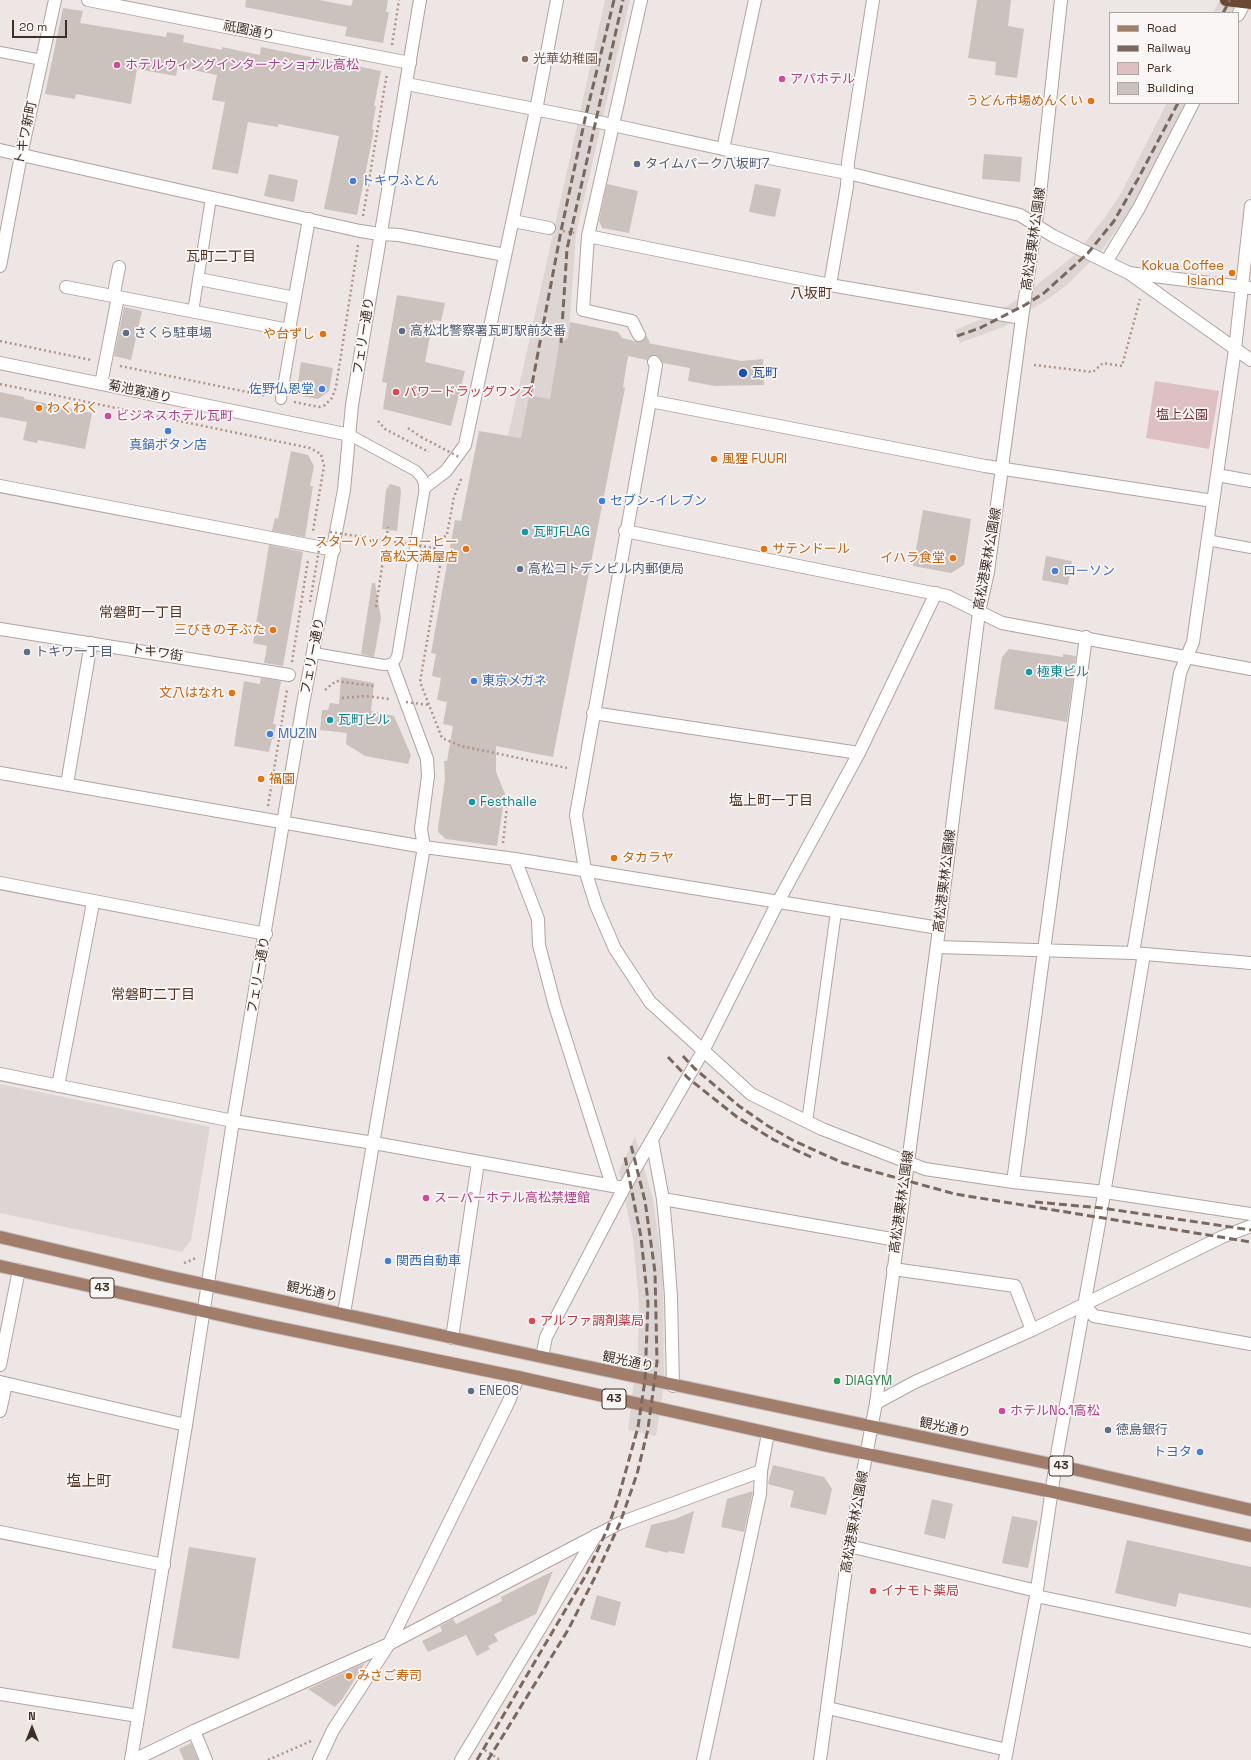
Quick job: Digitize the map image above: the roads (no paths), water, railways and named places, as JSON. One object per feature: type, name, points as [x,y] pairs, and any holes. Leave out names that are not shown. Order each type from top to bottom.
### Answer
[{"type":"highway","points":[[1226,0],[1247,2]]},
{"type":"main road","name":"観光通り","points":[[0,1237],[542,1358],[1056,1465],[1251,1510]]},
{"type":"main road","name":"43","points":[[0,1266],[203,1311],[518,1377],[768,1433],[1053,1492],[1251,1536]]},
{"type":"street","name":"トキワ新町","points":[[0,266],[5,211],[21,155],[55,0]]},
{"type":"street","name":"祇園通り","points":[[88,0],[410,62]]},
{"type":"street","name":"フェリー通り","points":[[131,1760],[164,1565],[233,1121],[266,934],[283,822],[307,682],[334,550],[345,483],[352,405],[420,0]]},
{"type":"street","points":[[425,487],[446,471],[465,445],[536,110],[557,0]]},
{"type":"street","points":[[640,335],[632,321],[583,310],[588,236],[641,0]]},
{"type":"street","points":[[723,149],[755,0]]},
{"type":"street","points":[[830,285],[848,173],[848,162],[872,0]]},
{"type":"street","name":"高松港栗林公園線","points":[[820,1760],[849,1546],[876,1403],[907,1161],[937,947],[979,612],[988,572],[1036,225],[1061,0]]},
{"type":"street","points":[[1239,14],[1247,2]]},
{"type":"street","points":[[407,84],[723,149],[848,173],[1020,215],[1053,236],[1129,274],[1251,360]]},
{"type":"street","points":[[1106,262],[1139,208],[1192,104]]},
{"type":"street","points":[[0,150],[211,198],[380,234],[399,235],[505,255]]},
{"type":"street","points":[[828,1708],[1006,1755],[1037,1593],[1056,1465],[1105,1192],[1180,672],[1193,642],[1235,349],[1246,287],[1251,206]]},
{"type":"street","points":[[66,287],[289,330],[309,219]]},
{"type":"street","points":[[513,221],[549,228]]},
{"type":"street","points":[[588,236],[830,285],[1022,318]]},
{"type":"street","points":[[118,297],[114,293],[119,267]]},
{"type":"street","points":[[1129,274],[1246,287]]},
{"type":"street","points":[[199,279],[295,298]]},
{"type":"street","points":[[101,384],[118,297]]},
{"type":"street","points":[[654,362],[656,365],[650,401],[625,531],[576,815],[585,870],[596,905],[614,949],[650,1002],[751,1094],[807,1122],[925,1169],[1012,1182],[1105,1192],[1251,1214]]},
{"type":"street","name":"菊池寛通り","points":[[0,364],[350,435]]},
{"type":"street","points":[[650,401],[1003,468],[1213,501]]},
{"type":"street","points":[[1217,475],[1251,481]]},
{"type":"street","points":[[0,486],[315,544],[334,550]]},
{"type":"street","points":[[625,531],[936,593],[947,596],[1002,623],[1086,637],[1251,669]]},
{"type":"street","points":[[542,1358],[546,1336],[618,1186],[652,1140],[703,1051],[778,902],[859,753],[936,593]]},
{"type":"street","name":"トキワ街","points":[[0,629],[289,675]]},
{"type":"street","points":[[1012,1182],[1042,949],[1086,637]]},
{"type":"street","points":[[67,784],[91,643]]},
{"type":"street","points":[[344,1314],[424,847],[422,828],[428,776],[427,759],[392,664]]},
{"type":"street","points":[[593,713],[859,753]]},
{"type":"street","points":[[0,773],[266,818],[424,847],[585,870],[939,928]]},
{"type":"street","points":[[515,859],[538,919],[539,945],[555,1006],[618,1186]]},
{"type":"street","points":[[0,883],[93,903],[266,934]]},
{"type":"street","points":[[58,1086],[93,903]]},
{"type":"street","points":[[937,947],[1139,953],[1251,963]]},
{"type":"street","points":[[0,1074],[233,1121],[374,1143],[618,1186]]},
{"type":"street","points":[[652,1140],[663,1199],[671,1296],[673,1386]]},
{"type":"street","points":[[452,1338],[478,1162]]},
{"type":"street","points":[[663,1199],[897,1240]]},
{"type":"street","points":[[876,1403],[915,1382],[1032,1330],[1222,1237],[1251,1226]]},
{"type":"street","points":[[893,1268],[1015,1286],[1032,1330]]},
{"type":"street","points":[[0,1364],[19,1270]]},
{"type":"street","points":[[1084,1305],[1094,1316],[1251,1344]]},
{"type":"street","points":[[319,1760],[333,1730],[389,1644],[509,1400],[518,1377]]},
{"type":"street","points":[[0,1411],[3,1383],[186,1425]]},
{"type":"street","points":[[703,1760],[760,1494],[761,1471],[768,1433]]},
{"type":"street","points":[[134,1760],[194,1731],[389,1644],[620,1523],[761,1471]]},
{"type":"street","points":[[0,1532],[164,1565]]},
{"type":"street","points":[[461,1760],[596,1535]]},
{"type":"street","points":[[849,1546],[1037,1593],[1251,1641]]},
{"type":"street","points":[[0,1694],[138,1716]]},
{"type":"street","points":[[194,1731],[206,1760]]},
{"type":"lane","points":[[0,52],[42,60]]},
{"type":"lane","points":[[193,312],[211,198]]},
{"type":"lane","points":[[281,399],[292,335],[289,330]]},
{"type":"lane","points":[[314,653],[384,665],[392,664],[397,657],[425,487],[422,478],[416,471],[350,435]]},
{"type":"lane","points":[[1207,540],[1251,548]]},
{"type":"lane","points":[[807,1122],[836,912]]},
{"type":"tunnel","points":[[639,335],[654,362]]},
{"type":"railway","points":[[530,395],[561,231],[585,119],[614,0]]},
{"type":"railway","points":[[561,343],[567,249],[623,0]]},
{"type":"railway","points":[[1224,12],[1230,0]]},
{"type":"railway","points":[[957,336],[980,328],[1025,305],[1044,293],[1088,253],[1114,221],[1177,104]]},
{"type":"railway","points":[[683,1056],[694,1068],[739,1106],[768,1126],[794,1141],[843,1163],[955,1194],[1251,1242]]},
{"type":"railway","points":[[668,1057],[688,1078],[737,1117],[774,1140],[811,1157]]},
{"type":"railway","points":[[488,1760],[568,1630],[594,1579],[620,1523],[637,1474],[648,1429],[657,1362],[655,1272],[645,1201],[631,1145]]},
{"type":"railway","points":[[477,1760],[586,1575],[607,1530],[618,1499],[638,1427],[645,1380],[648,1303],[641,1237],[625,1157]]},
{"type":"railway","points":[[1035,1202],[1102,1208],[1251,1230]]},
{"type":"place","name":"光華幼稚園","points":[[525,59]]},
{"type":"place","name":"ホテルウィングインターナショナル高松","points":[[117,65]]},
{"type":"place","name":"アパホテル","points":[[782,79]]},
{"type":"place","name":"うどん市場めんくい","points":[[1091,101]]},
{"type":"place","name":"タイムパーク八坂町7","points":[[637,164]]},
{"type":"place","name":"トキワふとん","points":[[353,181]]},
{"type":"place","name":"Kokua Coffee Island","points":[[1232,273]]},
{"type":"place","name":"高松北警察署瓦町駅前交番","points":[[402,331]]},
{"type":"place","name":"さくら駐車場","points":[[126,333]]},
{"type":"place","name":"や台ずし","points":[[323,334]]},
{"type":"place","name":"瓦町","points":[[743,373]]},
{"type":"place","name":"佐野仏恩堂","points":[[322,389]]},
{"type":"place","name":"パワードラッグワンズ","points":[[396,392]]},
{"type":"place","name":"わくわく","points":[[39,408]]},
{"type":"place","name":"ビジネスホテル瓦町","points":[[108,416]]},
{"type":"place","name":"真鍋ボタン店","points":[[168,431]]},
{"type":"place","name":"風狸 FUURI","points":[[714,459]]},
{"type":"place","name":"セブン-イレブン","points":[[602,501]]},
{"type":"place","name":"瓦町FLAG","points":[[525,532]]},
{"type":"place","name":"スターバックスコーヒー 高松天満屋店","points":[[466,549]]},
{"type":"place","name":"サテンドール","points":[[764,549]]},
{"type":"place","name":"イハラ食堂","points":[[953,558]]},
{"type":"place","name":"高松コトデンビル内郵便局","points":[[520,569]]},
{"type":"place","name":"ローソン","points":[[1055,571]]},
{"type":"place","name":"三びきの子ぶた","points":[[273,630]]},
{"type":"place","name":"トキワ一丁目","points":[[27,652]]},
{"type":"place","name":"極東ビル","points":[[1029,672]]},
{"type":"place","name":"東京メガネ","points":[[474,681]]},
{"type":"place","name":"文八はなれ","points":[[232,693]]},
{"type":"place","name":"瓦町ビル","points":[[330,720]]},
{"type":"place","name":"MUZIN","points":[[270,734]]},
{"type":"place","name":"福園","points":[[261,779]]},
{"type":"place","name":"Festhalle","points":[[472,802]]},
{"type":"place","name":"タカラヤ","points":[[614,858]]},
{"type":"place","name":"スーパーホテル高松禁煙館","points":[[426,1198]]},
{"type":"place","name":"関西自動車","points":[[388,1261]]},
{"type":"place","name":"アルファ調剤薬局","points":[[532,1321]]},
{"type":"place","name":"DIAGYM","points":[[837,1381]]},
{"type":"place","name":"ENEOS","points":[[471,1391]]},
{"type":"place","name":"ホテルNo.1高松","points":[[1002,1411]]},
{"type":"place","name":"徳島銀行","points":[[1108,1430]]},
{"type":"place","name":"トヨタ","points":[[1200,1452]]},
{"type":"place","name":"イナモト薬局","points":[[873,1591]]},
{"type":"place","name":"みさご寿司","points":[[349,1676]]},
{"type":"district","name":"瓦町二丁目","points":[[221,257]]},
{"type":"district","name":"八坂町","points":[[811,294]]},
{"type":"district","name":"常磐町一丁目","points":[[141,613]]},
{"type":"district","name":"塩上町一丁目","points":[[771,801]]},
{"type":"district","name":"常磐町二丁目","points":[[153,995]]},
{"type":"district","name":"塩上町","points":[[89,1482]]},
{"type":"park label","name":"塩上公園","points":[[1182,415]]}]
